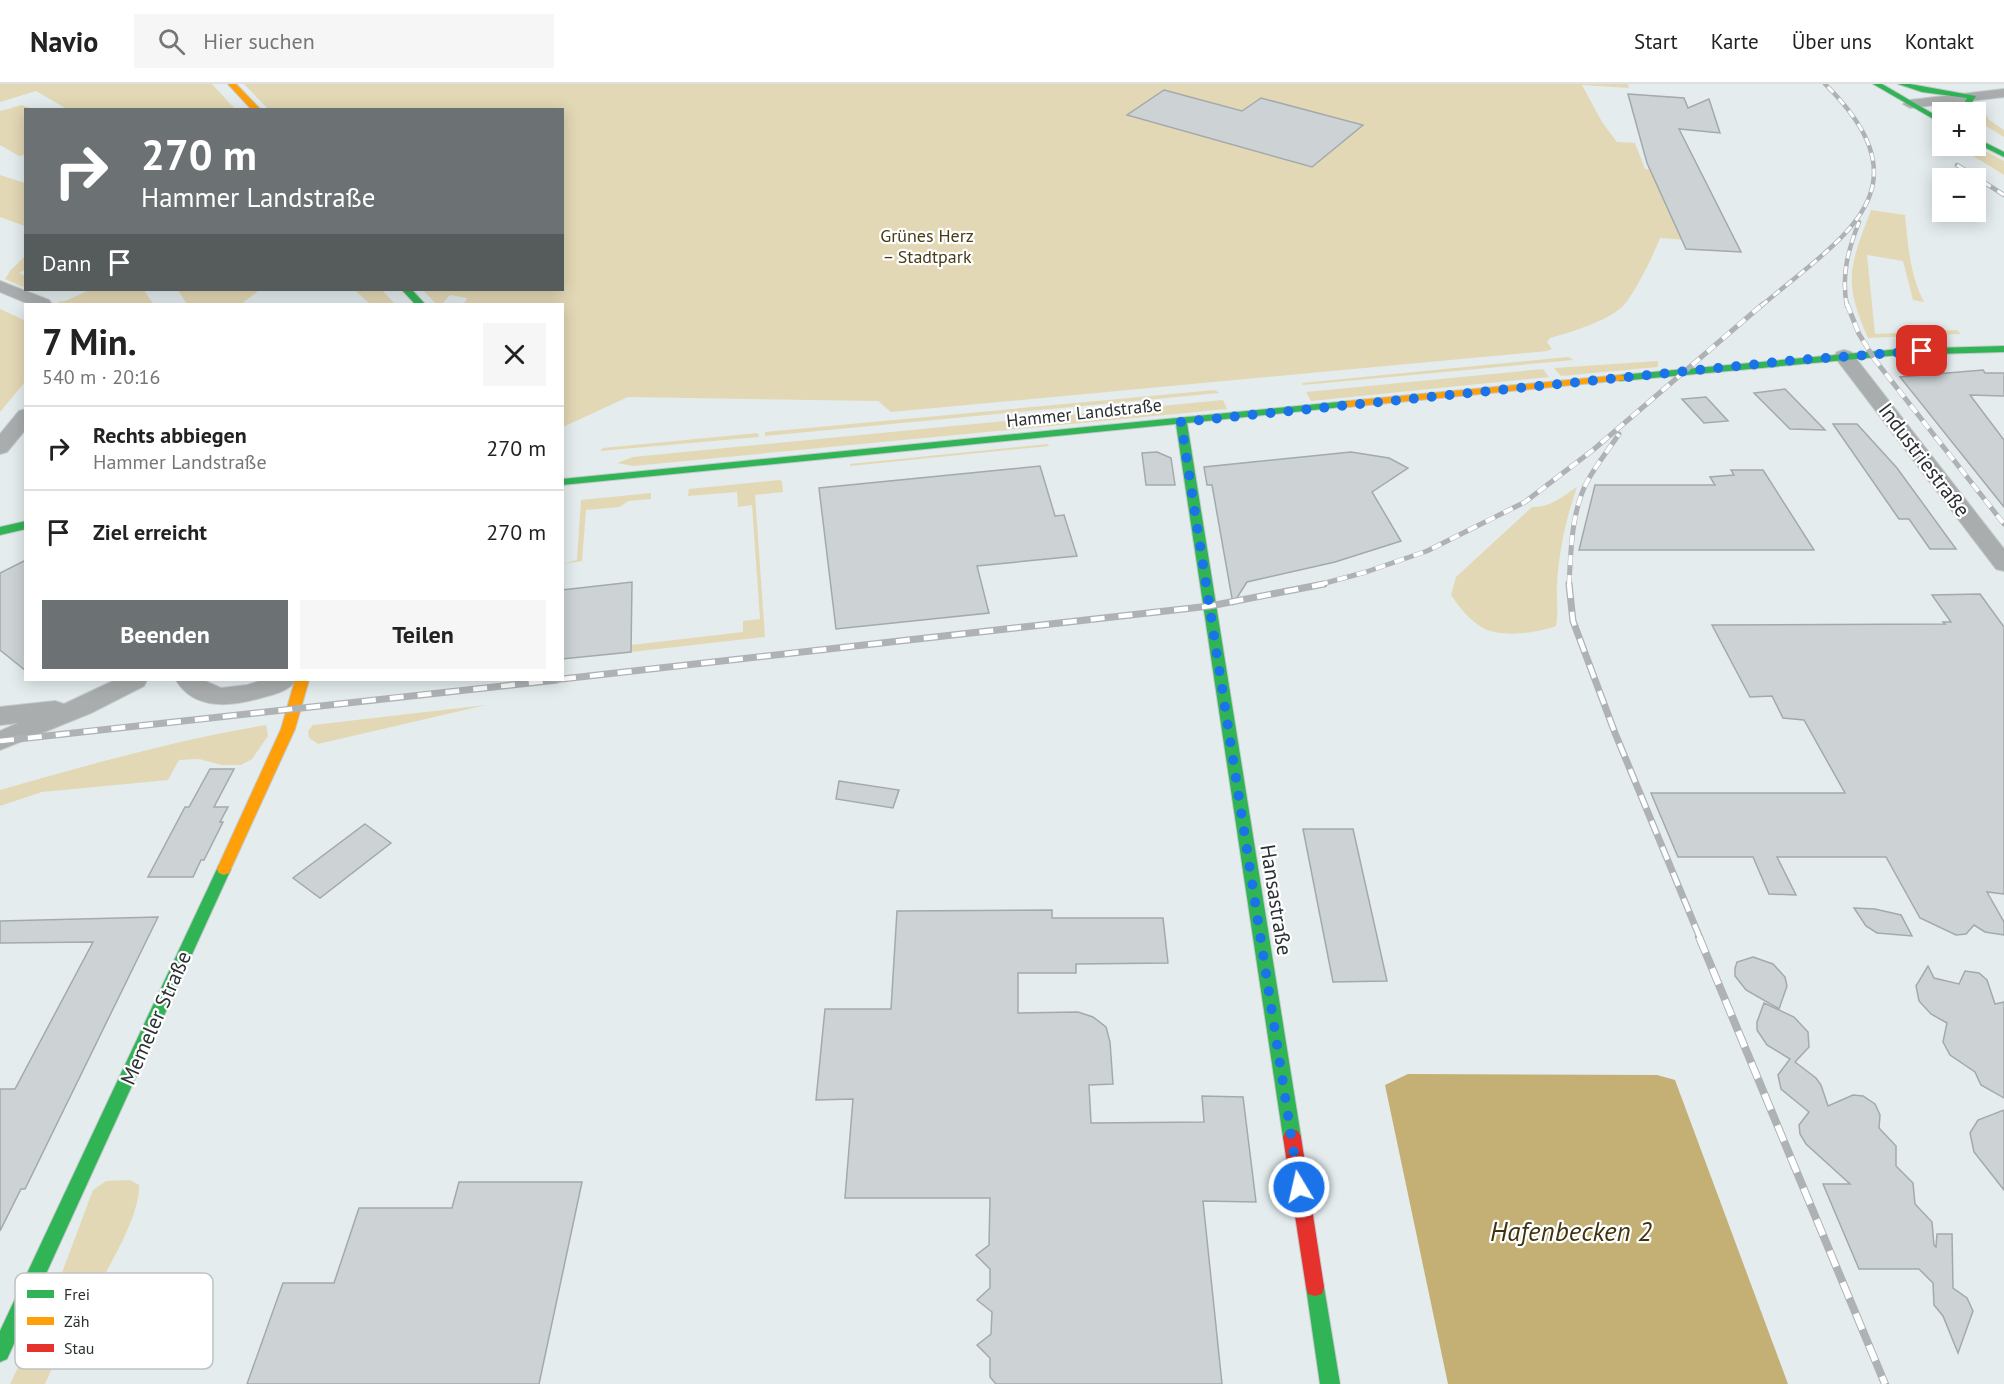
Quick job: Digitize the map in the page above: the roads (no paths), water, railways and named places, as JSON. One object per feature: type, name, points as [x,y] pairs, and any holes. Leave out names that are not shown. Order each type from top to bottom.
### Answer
[{"type":"main road","points":[[232,84],[255,108]]},
{"type":"main road","points":[[1877,84],[1932,116]]},
{"type":"main road","points":[[1894,84],[1932,105]]},
{"type":"main road","points":[[1902,84],[1922,90],[1972,96],[1968,102]]},
{"type":"main road","points":[[1986,135],[2004,142]]},
{"type":"main road","points":[[1986,140],[2004,155]]},
{"type":"main road","points":[[408,291],[419,303]]},
{"type":"main road","name":"Hammer Landstraße","points":[[564,482],[1844,356],[2004,349]]},
{"type":"main road","name":"Hansastraße","points":[[1181,422],[1330,1384]]},
{"type":"main road","points":[[0,534],[24,526]]},
{"type":"main road","points":[[0,534],[10,538],[24,538]]},
{"type":"main road","name":"Memeler Straße","points":[[37,1273],[288,729],[302,681]]},
{"type":"main road","name":"Memeler Straße","points":[[0,1352],[15,1320]]},
{"type":"street","points":[[1910,104],[2004,93]]},
{"type":"street","points":[[0,286],[41,303]]},
{"type":"street","name":"Industriestraße","points":[[1844,356],[2004,564]]},
{"type":"street","points":[[0,448],[24,418]]},
{"type":"street","points":[[0,741],[82,707],[133,681]]},
{"type":"street","points":[[189,681],[195,689],[208,695],[228,696],[247,694],[281,681]]},
{"type":"street","points":[[0,716],[82,707]]},
{"type":"water","name":"Hafenbecken 2","points":[[1408,1074],[1657,1075],[1675,1080],[1788,1384],[1448,1384],[1385,1085]]},
{"type":"railway","points":[[1761,306],[1821,257],[1846,233],[1864,208],[1873,182],[1871,153],[1856,121],[1825,84]]},
{"type":"railway","points":[[1957,165],[2004,195]]},
{"type":"railway","points":[[1847,306],[1845,274],[1859,222]]},
{"type":"railway","points":[[1318,585],[1366,572],[1427,551],[1525,502],[1593,450],[1763,304]]},
{"type":"railway","points":[[1847,304],[1859,334],[1875,360],[2004,524]]},
{"type":"railway","points":[[1569,584],[1573,531],[1582,492],[1599,462],[1619,434]]},
{"type":"railway","points":[[564,679],[1210,606],[1324,584]]},
{"type":"railway","points":[[1569,584],[1573,621],[1615,733],[1700,938]]},
{"type":"railway","points":[[0,741],[548,681]]},
{"type":"railway","points":[[1699,937],[1885,1384]]},
{"type":"park label","name":"Grünes Herz – Stadtpark","points":[[927,246]]}]
